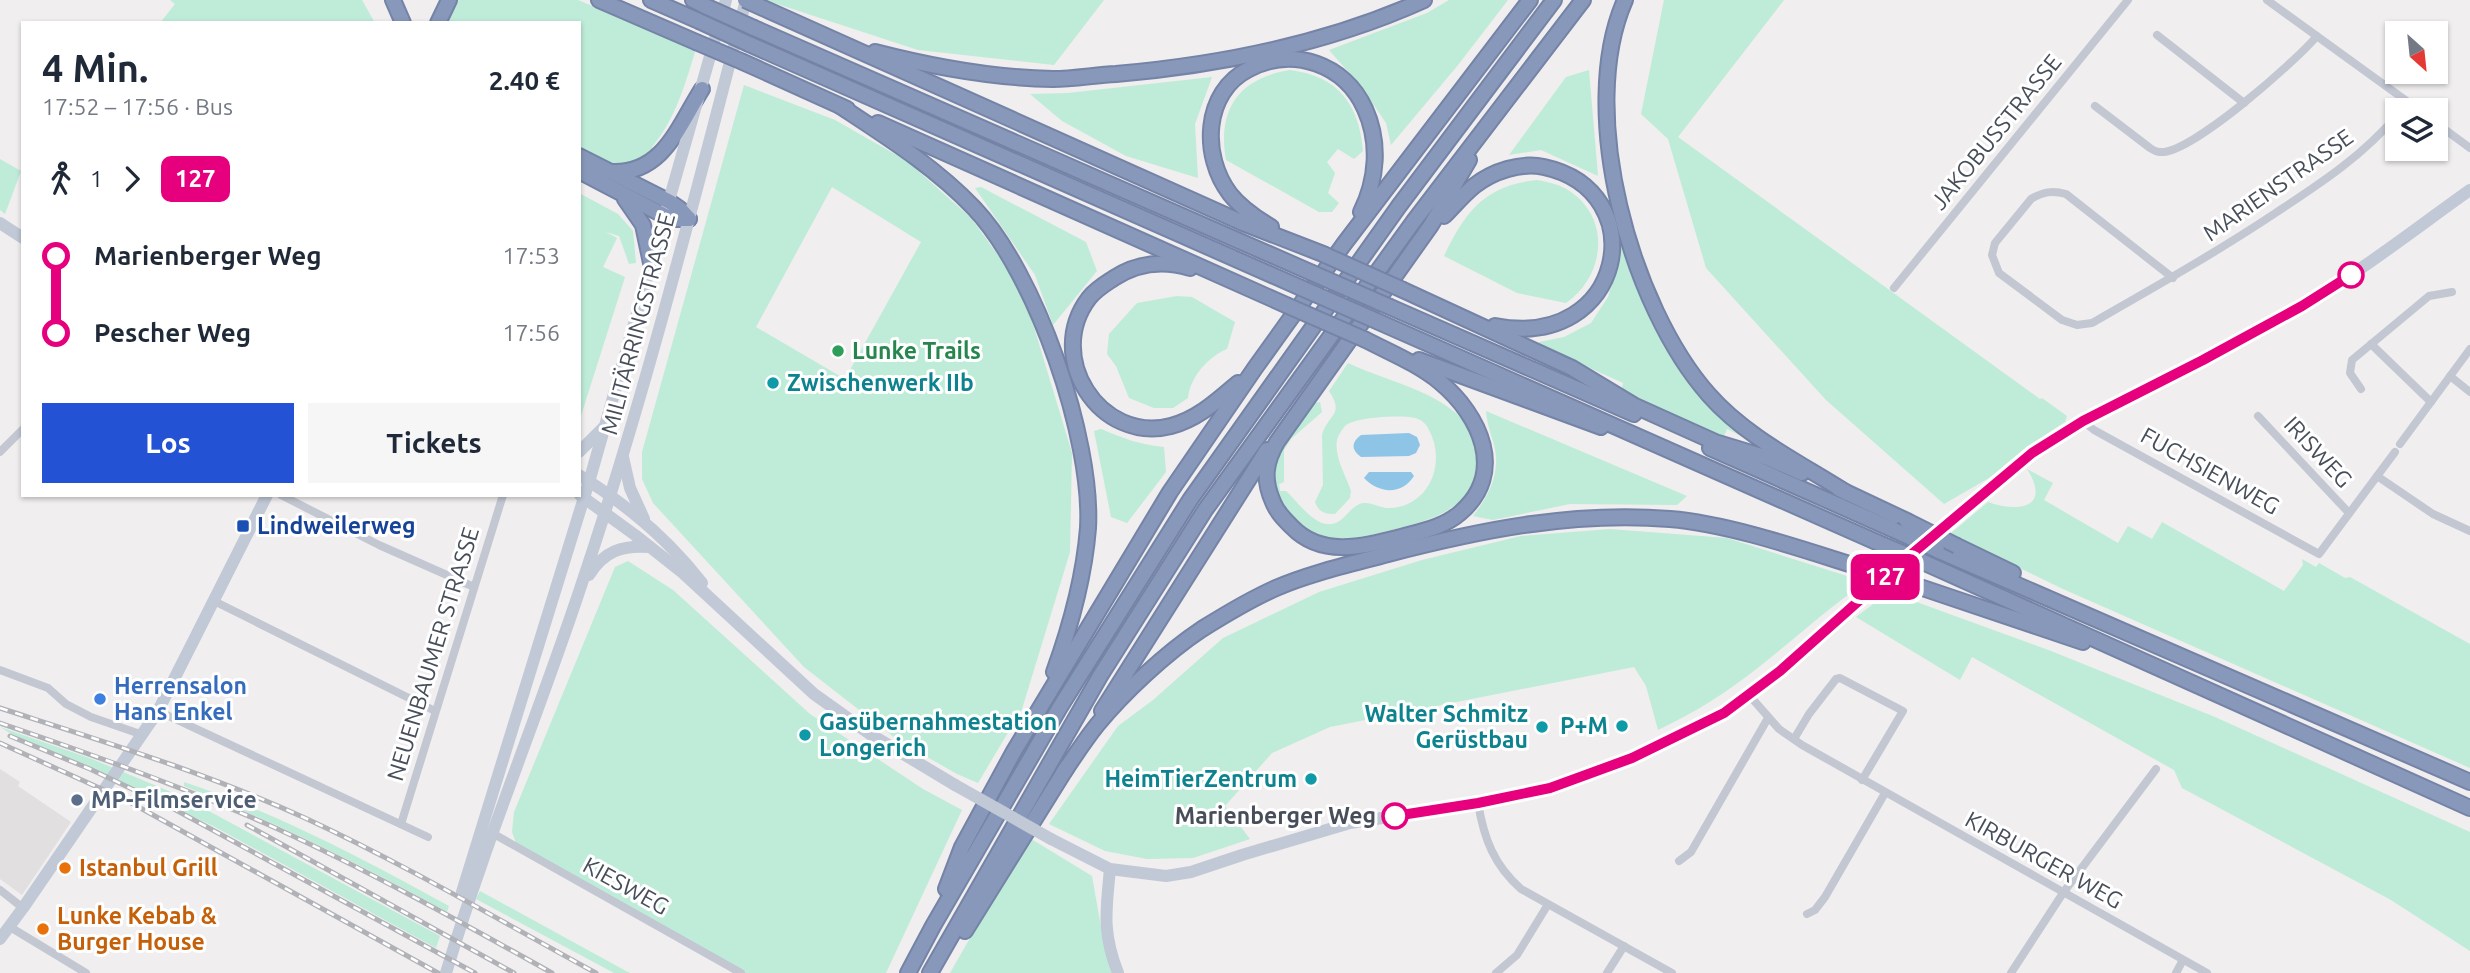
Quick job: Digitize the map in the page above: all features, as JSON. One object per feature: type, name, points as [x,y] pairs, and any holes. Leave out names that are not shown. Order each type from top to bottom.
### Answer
[{"type":"highway","points":[[393,0],[402,21]]},
{"type":"highway","points":[[439,21],[449,0]]},
{"type":"highway","points":[[599,0],[1366,340],[1585,422],[1649,441]]},
{"type":"highway","points":[[651,0],[1923,562],[2470,808]]},
{"type":"highway","points":[[745,0],[1243,223],[1290,240],[1454,312],[1572,368],[1635,406],[1715,442],[1768,458],[1907,521],[2021,577],[2046,596]]},
{"type":"highway","points":[[836,42],[922,64],[989,75],[1054,79],[1155,70],[1247,54],[1344,32],[1424,0]]},
{"type":"highway","points":[[933,926],[962,846],[1034,716],[1170,492],[1344,244],[1530,0]]},
{"type":"highway","points":[[908,973],[1060,708],[1190,500],[1399,206],[1554,0]]},
{"type":"highway","points":[[931,973],[1100,676],[1205,510],[1414,221],[1583,0]]},
{"type":"highway","points":[[1625,0],[1611,41],[1606,84],[1607,128],[1626,228],[1636,263],[1654,307],[1684,363],[1709,396],[1759,437],[1847,493]]},
{"type":"highway","points":[[699,3],[1937,550],[2470,782]]},
{"type":"highway","points":[[1290,240],[1249,213],[1230,195],[1214,164],[1210,146],[1214,111],[1233,81],[1248,69],[1269,61],[1289,58],[1323,65],[1339,75],[1352,88],[1369,118],[1375,154],[1370,189],[1344,244]]},
{"type":"highway","points":[[612,172],[639,170],[658,158],[702,89]]},
{"type":"highway","points":[[840,106],[914,154],[976,209],[999,239],[1023,278],[1056,361],[1084,466],[1088,527],[1081,582],[1069,629],[1034,716]]},
{"type":"highway","points":[[1366,340],[1428,373],[1442,384],[1472,419],[1485,451],[1482,482],[1475,498],[1460,514],[1446,522],[1368,545],[1332,547],[1314,542],[1298,533],[1275,506],[1267,488],[1268,458],[1431,225],[1503,106]]},
{"type":"highway","points":[[581,157],[612,172],[667,209],[675,219],[689,219]]},
{"type":"highway","points":[[1398,271],[1441,220],[1475,186],[1511,168],[1536,165],[1556,169],[1575,178],[1592,192],[1605,213],[1613,248],[1605,281],[1587,306],[1573,316],[1535,329],[1492,325],[1454,312]]},
{"type":"highway","points":[[581,173],[622,195],[667,209]]},
{"type":"highway","points":[[622,195],[643,225],[651,263]]},
{"type":"highway","points":[[1232,280],[1162,263],[1124,271],[1089,298],[1080,314],[1072,355],[1077,374],[1098,405],[1115,418],[1152,428],[1171,426],[1196,416],[1219,400],[1255,368]]},
{"type":"highway","points":[[931,973],[958,942],[1210,536],[1276,435],[1342,349]]},
{"type":"highway","points":[[1063,773],[1097,725],[1127,694],[1200,631],[1235,609],[1277,588],[1430,543],[1528,524],[1597,516],[1672,520],[1732,531],[1865,569],[2146,663]]},
{"type":"street","name":"MILITÄRRINGSTRASSE","points":[[438,973],[582,496],[584,478],[605,425],[726,0]]},
{"type":"street","name":"MILITÄRRINGSTRASSE","points":[[446,973],[470,892],[580,589],[623,456],[689,219],[745,0]]},
{"type":"street","name":"JAKOBUSSTRASSE","points":[[1894,288],[2128,0]]},
{"type":"street","points":[[2267,0],[2402,98]]},
{"type":"street","points":[[2157,35],[2244,103]]},
{"type":"street","points":[[2095,106],[2150,148],[2160,153],[2171,150],[2194,138],[2244,103],[2278,76],[2317,36]]},
{"type":"street","name":"MARIENSTRASSE","points":[[2173,278],[2066,194],[2056,191],[2039,194],[2031,199],[1993,248],[1993,262],[2005,280],[2070,324],[2092,323],[2173,278],[2292,203],[2359,156],[2385,127]]},
{"type":"street","points":[[2448,132],[2470,148]]},
{"type":"street","points":[[582,496],[650,547],[722,608],[762,649],[814,694],[870,734],[954,785],[1110,869],[1166,876],[1191,872],[1350,824],[1550,788],[1632,758],[1705,724],[1749,695],[2020,463],[2083,421],[2203,360],[2330,289],[2470,190]]},
{"type":"street","points":[[0,223],[21,237]]},
{"type":"street","points":[[2361,389],[2350,373],[2352,360],[2429,296],[2452,292]]},
{"type":"street","points":[[2371,344],[2431,402]]},
{"type":"street","points":[[2349,513],[2470,349]]},
{"type":"street","points":[[2450,376],[2470,392]]},
{"type":"street","name":"IRISWEG","points":[[2258,416],[2349,513]]},
{"type":"street","name":"FUCHSIENWEG","points":[[2083,421],[2094,430],[2319,554],[2349,513]]},
{"type":"street","points":[[581,450],[605,425]]},
{"type":"street","points":[[0,452],[21,431]]},
{"type":"street","points":[[623,456],[630,488],[645,523]]},
{"type":"street","points":[[2377,476],[2433,514],[2470,531]]},
{"type":"street","points":[[584,478],[645,523],[689,566],[722,608]]},
{"type":"street","points":[[0,939],[144,735],[266,497]]},
{"type":"street","points":[[285,497],[379,545],[474,587]]},
{"type":"street","name":"NEUENBAUMER STRASSE","points":[[401,824],[502,497]]},
{"type":"street","points":[[580,589],[595,565],[610,551],[633,546],[650,547]]},
{"type":"street","points":[[214,601],[435,710]]},
{"type":"street","points":[[0,670],[48,688],[66,704],[91,717],[144,735]]},
{"type":"street","points":[[1794,739],[1836,679],[1840,678],[1903,711],[1862,780]]},
{"type":"street","name":"KIRBURGER WEG","points":[[1749,695],[1768,718],[1794,739],[1862,780],[2207,973]]},
{"type":"street","points":[[158,711],[428,837]]},
{"type":"street","points":[[1679,861],[1690,852],[1768,718]]},
{"type":"street","points":[[2011,973],[2063,893],[2156,769]]},
{"type":"street","points":[[1807,914],[1815,910],[1825,897],[1885,793]]},
{"type":"street","points":[[1478,803],[1487,842],[1499,865],[1521,890],[1672,973]]},
{"type":"street","name":"KIESWEG","points":[[492,833],[741,973]]},
{"type":"street","points":[[1110,869],[1105,923],[1118,973]]},
{"type":"street","points":[[0,890],[23,908]]},
{"type":"street","points":[[1496,973],[1522,950],[1547,906]]},
{"type":"street","points":[[10,927],[86,973]]},
{"type":"street","points":[[1606,973],[1624,946]]},
{"type":"street","points":[[2176,973],[2183,960]]},
{"type":"shaded area","points":[[0,769],[20,782],[18,786],[71,822],[22,895],[0,879]]},
{"type":"green space","points":[[170,0],[362,0],[374,21],[162,21],[175,4]]},
{"type":"green space","points":[[456,0],[578,0],[696,49],[674,112],[652,147],[657,152],[637,163],[618,165],[600,160],[581,150],[581,21],[445,21]]},
{"type":"green space","points":[[765,0],[1104,0],[1054,65],[918,50]]},
{"type":"green space","points":[[1449,0],[1508,0],[1391,145],[1386,123],[1361,86],[1329,50],[1427,13]]},
{"type":"green space","points":[[1664,0],[1784,0],[1678,137],[2067,416],[2065,422],[2028,446],[1989,478],[1944,504],[1826,400],[1706,268],[1668,139],[1641,114]]},
{"type":"green space","points":[[1290,70],[1307,73],[1333,86],[1351,106],[1357,119],[1363,151],[1354,159],[1338,149],[1327,162],[1335,173],[1328,193],[1339,203],[1332,212],[1319,212],[1226,160],[1225,126],[1236,99],[1257,80]]},
{"type":"green space","points":[[1589,70],[1598,176],[1541,150],[1509,155],[1566,77]]},
{"type":"green space","points":[[1212,77],[1195,124],[1198,178],[1126,156],[1062,121],[1030,94],[1068,93]]},
{"type":"green space","points":[[744,85],[835,120],[907,161],[971,218],[1016,280],[1030,314],[1072,453],[1070,552],[1022,709],[978,783],[899,741],[804,667],[653,503],[642,479],[642,452]],"holes":[[[832,187],[921,242],[845,379],[756,327]]]},
{"type":"green space","points":[[0,159],[21,171],[5,214],[0,210]]},
{"type":"green space","points":[[1537,180],[1568,190],[1582,202],[1592,216],[1597,231],[1598,247],[1589,278],[1579,292],[1566,303],[1517,293],[1444,256],[1460,226],[1479,203],[1503,188]]},
{"type":"green space","points":[[981,187],[1086,242],[1097,271],[1053,325],[1035,275],[975,188]]},
{"type":"green space","points":[[581,194],[618,214],[633,231],[636,263],[629,264],[619,236],[606,232],[617,238],[603,267],[625,277],[581,416]]},
{"type":"green space","points":[[1617,230],[1620,230],[1631,268],[1654,326],[1674,360],[1702,392],[1753,438],[1749,440],[1727,429],[1723,439],[1621,392],[1623,383],[1539,345],[1539,342],[1564,337],[1591,323],[1608,297],[1619,261]]},
{"type":"green space","points":[[1177,296],[1192,297],[1235,322],[1227,349],[1214,357],[1196,375],[1188,398],[1173,408],[1154,408],[1129,398],[1116,366],[1107,354],[1109,334],[1137,303]]},
{"type":"green space","points":[[1348,363],[1433,398],[1446,405],[1465,423],[1474,446],[1475,475],[1470,489],[1448,510],[1419,523],[1345,539],[1318,535],[1307,530],[1287,513],[1275,491],[1274,466],[1285,441],[1313,403],[1320,402],[1322,412],[1291,439],[1284,450],[1284,482],[1279,484],[1280,491],[1286,491],[1316,520],[1333,524],[1363,503],[1389,508],[1403,506],[1424,492],[1431,481],[1436,456],[1434,443],[1423,422],[1412,417],[1359,420],[1345,426],[1337,440],[1337,453],[1351,491],[1350,498],[1335,514],[1325,513],[1318,508],[1315,502],[1323,485],[1322,435],[1336,405],[1329,391]]},
{"type":"green space","points":[[1486,411],[1687,496],[1677,505],[1570,504],[1493,520],[1473,516],[1488,493],[1496,467],[1495,449]]},
{"type":"green space","points":[[1101,429],[1132,441],[1164,447],[1166,472],[1127,523],[1111,517],[1094,431]]},
{"type":"green space","points":[[2027,469],[2053,483],[2044,500],[2118,543],[2128,526],[2152,539],[2162,522],[2284,591],[2303,565],[2302,559],[2316,567],[2319,563],[2345,578],[2350,577],[2470,644],[2470,768],[2063,589],[1950,534],[1988,502],[2020,507],[2034,499],[2034,482]]},
{"type":"green space","points":[[1610,529],[1727,538],[1866,582],[1731,688],[1658,730],[1646,686],[1634,667],[1330,727],[1272,753],[1225,806],[1250,839],[1193,858],[1147,859],[1105,851],[1049,824],[1118,726],[1153,700],[1223,638],[1319,592],[1422,560],[1521,536]]},
{"type":"green space","points":[[628,561],[673,590],[810,714],[923,789],[962,810],[886,973],[744,973],[516,843],[512,832],[514,812],[615,567]]},
{"type":"green space","points":[[1889,592],[2051,651],[2215,717],[2470,832],[2470,951],[2391,900],[2182,788],[2174,770],[1972,657],[1960,680],[1856,617]]},
{"type":"green space","points":[[0,727],[92,759],[183,797],[440,936],[436,948],[215,827],[91,767]]},
{"type":"green space","points":[[184,782],[253,808],[320,838],[449,906],[447,912],[318,845],[184,786]]},
{"type":"green space","points":[[1028,837],[1092,876],[1102,933],[1113,973],[950,973]]},
{"type":"green space","points":[[480,891],[630,973],[614,973],[476,899]]},
{"type":"water","points":[[1409,433],[1417,437],[1420,445],[1416,453],[1409,456],[1361,457],[1354,449],[1355,440],[1361,435]]},
{"type":"water","points":[[1369,472],[1411,472],[1414,476],[1403,487],[1390,490],[1376,487],[1364,478]]},
{"type":"railway","points":[[0,708],[192,772],[305,818],[415,873],[596,973]]},
{"type":"railway","points":[[0,723],[136,771],[269,825],[377,877],[552,973]]},
{"type":"railway","points":[[10,736],[90,769],[174,809],[475,973]]},
{"type":"railway","points":[[0,743],[126,800],[438,973]]},
{"type":"railway","points":[[247,825],[514,973]]},
{"type":"bus line","name":"127","points":[[1395,816],[1513,797],[1550,788],[1632,758],[1705,724],[1780,671],[1907,558],[2032,453],[2083,421],[2302,306],[2351,275]]},
{"type":"place","name":"Lunke Trails","points":[[838,351]]},
{"type":"place","name":"Zwischenwerk IIb","points":[[773,383]]},
{"type":"place","name":"Lindweilerweg","points":[[243,526]]},
{"type":"place","name":"Herrensalon Hans Enkel","points":[[100,699]]},
{"type":"place","name":"P+M","points":[[1622,726]]},
{"type":"place","name":"Walter Schmitz Gerüstbau","points":[[1542,727]]},
{"type":"place","name":"Gasübernahmestation Longerich","points":[[805,735]]},
{"type":"place","name":"HeimTierZentrum","points":[[1311,779]]},
{"type":"place","name":"MP-Filmservice","points":[[77,800]]},
{"type":"place","name":"Marienberger Weg","points":[[1395,816]]},
{"type":"place","name":"Istanbul Grill","points":[[65,868]]},
{"type":"place","name":"Lunke Kebab & Burger House","points":[[43,929]]}]
